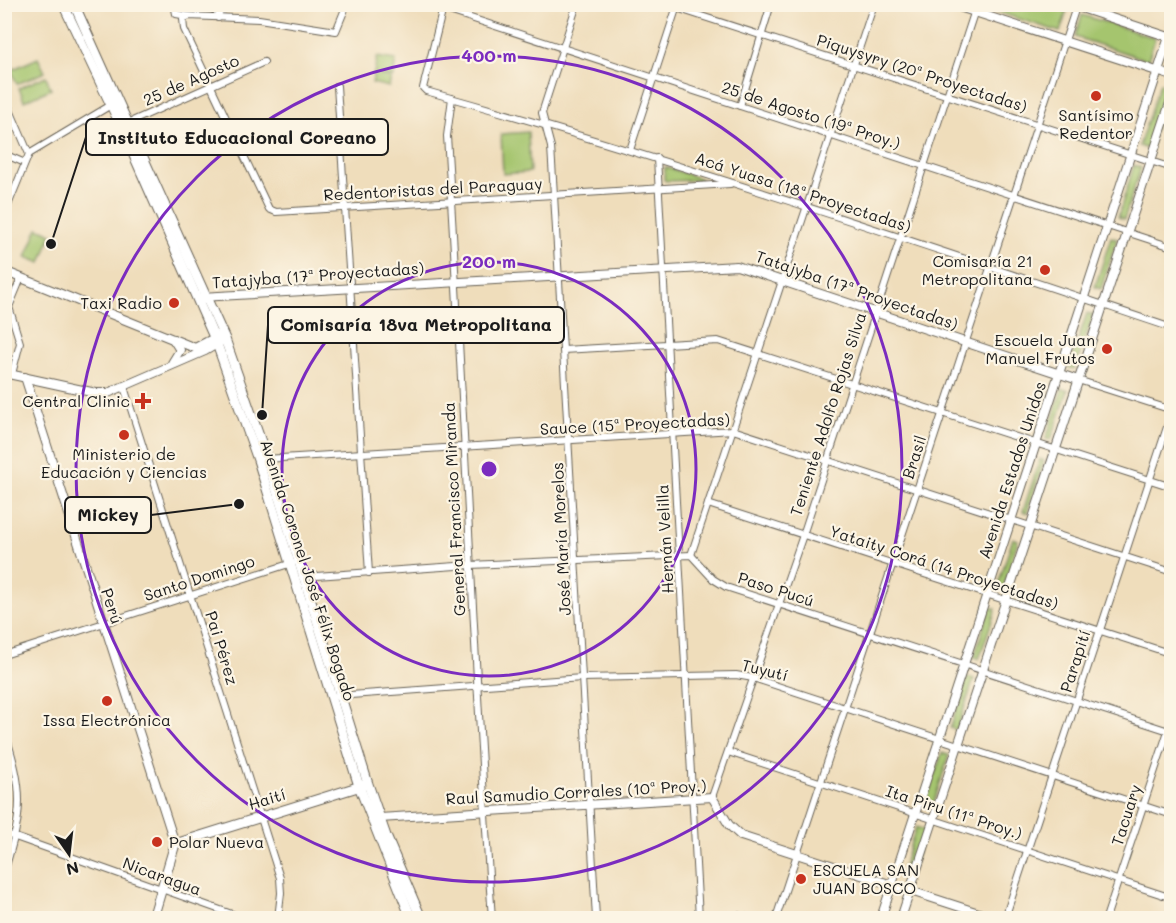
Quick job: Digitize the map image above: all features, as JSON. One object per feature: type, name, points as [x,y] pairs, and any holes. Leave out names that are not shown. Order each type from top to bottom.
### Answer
[{"type":"main road","name":"Avenida Coronel José Félix Bogado","points":[[63,4],[203,297]]},
{"type":"main road","name":"Avenida Coronel José Félix Bogado","points":[[74,4],[128,123],[220,339],[262,459],[364,785],[411,918]]},
{"type":"main road","name":"Avenida Coronel José Félix Bogado","points":[[364,785],[421,918]]},
{"type":"main road","name":"Haití","points":[[175,844],[364,785]]},
{"type":"main road","points":[[153,918],[175,844]]},
{"type":"street","points":[[174,4],[176,14],[291,22],[336,31],[347,4]]},
{"type":"street","points":[[218,18],[221,4]]},
{"type":"street","points":[[544,123],[543,106],[577,4]]},
{"type":"street","name":"Piquysyry (20ª Proyectadas)","points":[[664,4],[677,6],[761,36],[1172,168]]},
{"type":"street","points":[[740,106],[771,4]]},
{"type":"street","points":[[300,577],[470,565],[691,555],[874,4]]},
{"type":"street","points":[[950,4],[976,8],[1065,42],[1172,76]]},
{"type":"street","points":[[1074,5],[1171,35]]},
{"type":"street","name":"Brasil","points":[[776,918],[1065,42],[1074,5]]},
{"type":"street","points":[[630,150],[677,6]]},
{"type":"street","name":"25 de Agosto (19ª Proy.)","points":[[443,7],[1172,247]]},
{"type":"street","name":"Acá Yuasa (18ª Proyectadas)","points":[[443,7],[424,90],[544,123],[657,158],[1172,328]]},
{"type":"street","name":"Teniente Adolfo Rojas Silva","points":[[712,797],[828,461],[976,8]]},
{"type":"street","points":[[189,16],[183,19],[184,29],[210,87]]},
{"type":"street","name":"Avenida Estados Unidos","points":[[881,918],[1171,35]]},
{"type":"street","name":"25 de Agosto","points":[[128,123],[264,62]]},
{"type":"street","points":[[337,86],[347,207],[369,573]]},
{"type":"street","name":"Redentoristas del Paraguay","points":[[210,87],[269,209],[276,212],[735,184]]},
{"type":"street","points":[[4,96],[29,154]]},
{"type":"street","points":[[901,918],[1172,97]]},
{"type":"street","name":"General Francisco Miranda","points":[[452,98],[447,136],[450,201],[466,447],[476,686],[492,918]]},
{"type":"street","points":[[4,215],[29,154],[111,105]]},
{"type":"street","name":"José María Morelos","points":[[544,123],[551,147],[596,918]]},
{"type":"street","points":[[4,154],[25,163]]},
{"type":"street","name":"Hernán Velilla","points":[[657,158],[699,918]]},
{"type":"street","name":"Tatajyba (17ª Proyectadas)","points":[[203,297],[737,266],[783,279],[966,343],[1172,411]]},
{"type":"street","points":[[4,271],[195,348],[220,339]]},
{"type":"street","points":[[21,278],[9,307],[20,343],[8,374],[96,393],[108,393],[170,366],[220,339]]},
{"type":"street","points":[[170,366],[180,350],[173,339]]},
{"type":"street","points":[[564,350],[707,339],[853,382],[1172,488]]},
{"type":"street","name":"Perú","points":[[24,377],[175,844]]},
{"type":"street","name":"Pai Pérez","points":[[124,387],[192,595],[282,885],[278,918]]},
{"type":"street","name":"Parapití","points":[[1005,918],[1172,411]]},
{"type":"street","name":"Sauce (15ª Proyectadas)","points":[[262,459],[733,430],[1172,572]]},
{"type":"street","name":"Yataity Corá (14 Proyectadas)","points":[[708,504],[1172,654]]},
{"type":"street","name":"Paso Pucú","points":[[691,555],[713,579],[726,587],[1170,732]]},
{"type":"street","name":"Santo Domingo","points":[[4,655],[295,562]]},
{"type":"street","name":"Tuyutí","points":[[337,696],[582,678],[718,674],[753,678],[1172,815]]},
{"type":"street","name":"Tacuary","points":[[1106,918],[1170,732],[1172,719]]},
{"type":"street","points":[[4,730],[20,782],[21,797],[16,836],[4,872]]},
{"type":"street","name":"Ita Piru (11ª Proy.)","points":[[728,752],[1172,898]]},
{"type":"street","name":"Raul Samudio Corrales (10ª Proy.)","points":[[380,818],[712,797],[736,834],[994,918]]},
{"type":"street","name":"Nicaragua","points":[[4,833],[243,918]]},
{"type":"street","points":[[684,918],[741,915],[753,918]]},
{"type":"green space","points":[[986,5],[1047,5],[1067,11],[1060,32],[985,8]]},
{"type":"green space","points":[[1082,15],[1155,38],[1148,60],[1075,37]]},
{"type":"green space","points":[[377,57],[396,60],[393,77],[379,75],[391,78],[389,87],[372,83]]},
{"type":"green space","points":[[38,58],[45,72],[17,84],[11,70]]},
{"type":"green space","points":[[46,76],[51,89],[24,101],[19,88]]},
{"type":"green space","points":[[1160,83],[1169,86],[1148,149],[1139,146]]},
{"type":"green space","points":[[528,132],[530,172],[503,174],[501,134]]},
{"type":"green space","points":[[1134,165],[1141,168],[1124,219],[1118,217]]},
{"type":"green space","points":[[665,167],[700,178],[701,180],[664,180]]},
{"type":"green space","points":[[38,228],[52,234],[41,263],[26,257]]},
{"type":"green space","points":[[1111,237],[1117,239],[1101,289],[1095,287]]},
{"type":"green space","points":[[1087,313],[1093,315],[1075,369],[1069,368]]},
{"type":"green space","points":[[1062,389],[1068,390],[1051,440],[1046,439]]},
{"type":"green space","points":[[1040,459],[1044,461],[1027,513],[1023,511]]},
{"type":"green space","points":[[1013,538],[1018,540],[1003,589],[997,588]]},
{"type":"green space","points":[[990,607],[996,609],[979,659],[974,657]]},
{"type":"green space","points":[[967,677],[974,679],[957,730],[950,728]]},
{"type":"green space","points":[[942,753],[949,755],[932,808],[924,806]]},
{"type":"green space","points":[[916,827],[925,830],[908,880],[900,877]]},
{"type":"place","name":"Santísimo Redentor","points":[[1096,96]]},
{"type":"place","name":"Instituto Educacional Coreano","points":[[51,244]]},
{"type":"place","name":"Comisaría 21 Metropolitana","points":[[1045,270]]},
{"type":"place","name":"Taxi Radio","points":[[174,303]]},
{"type":"place","name":"Escuela Juan Manuel Frutos","points":[[1107,349]]},
{"type":"place","name":"Central Clinic","points":[[143,401]]},
{"type":"place","name":"Comisaría 18va Metropolitana","points":[[262,415]]},
{"type":"place","name":"Ministerio de Educación y Ciencias","points":[[124,435]]},
{"type":"place","name":"Mickey","points":[[239,504]]},
{"type":"place","name":"Issa Electrónica","points":[[107,701]]},
{"type":"place","name":"Polar Nueva","points":[[157,842]]},
{"type":"place","name":"ESCUELA SAN JUAN BOSCO","points":[[801,879]]}]
